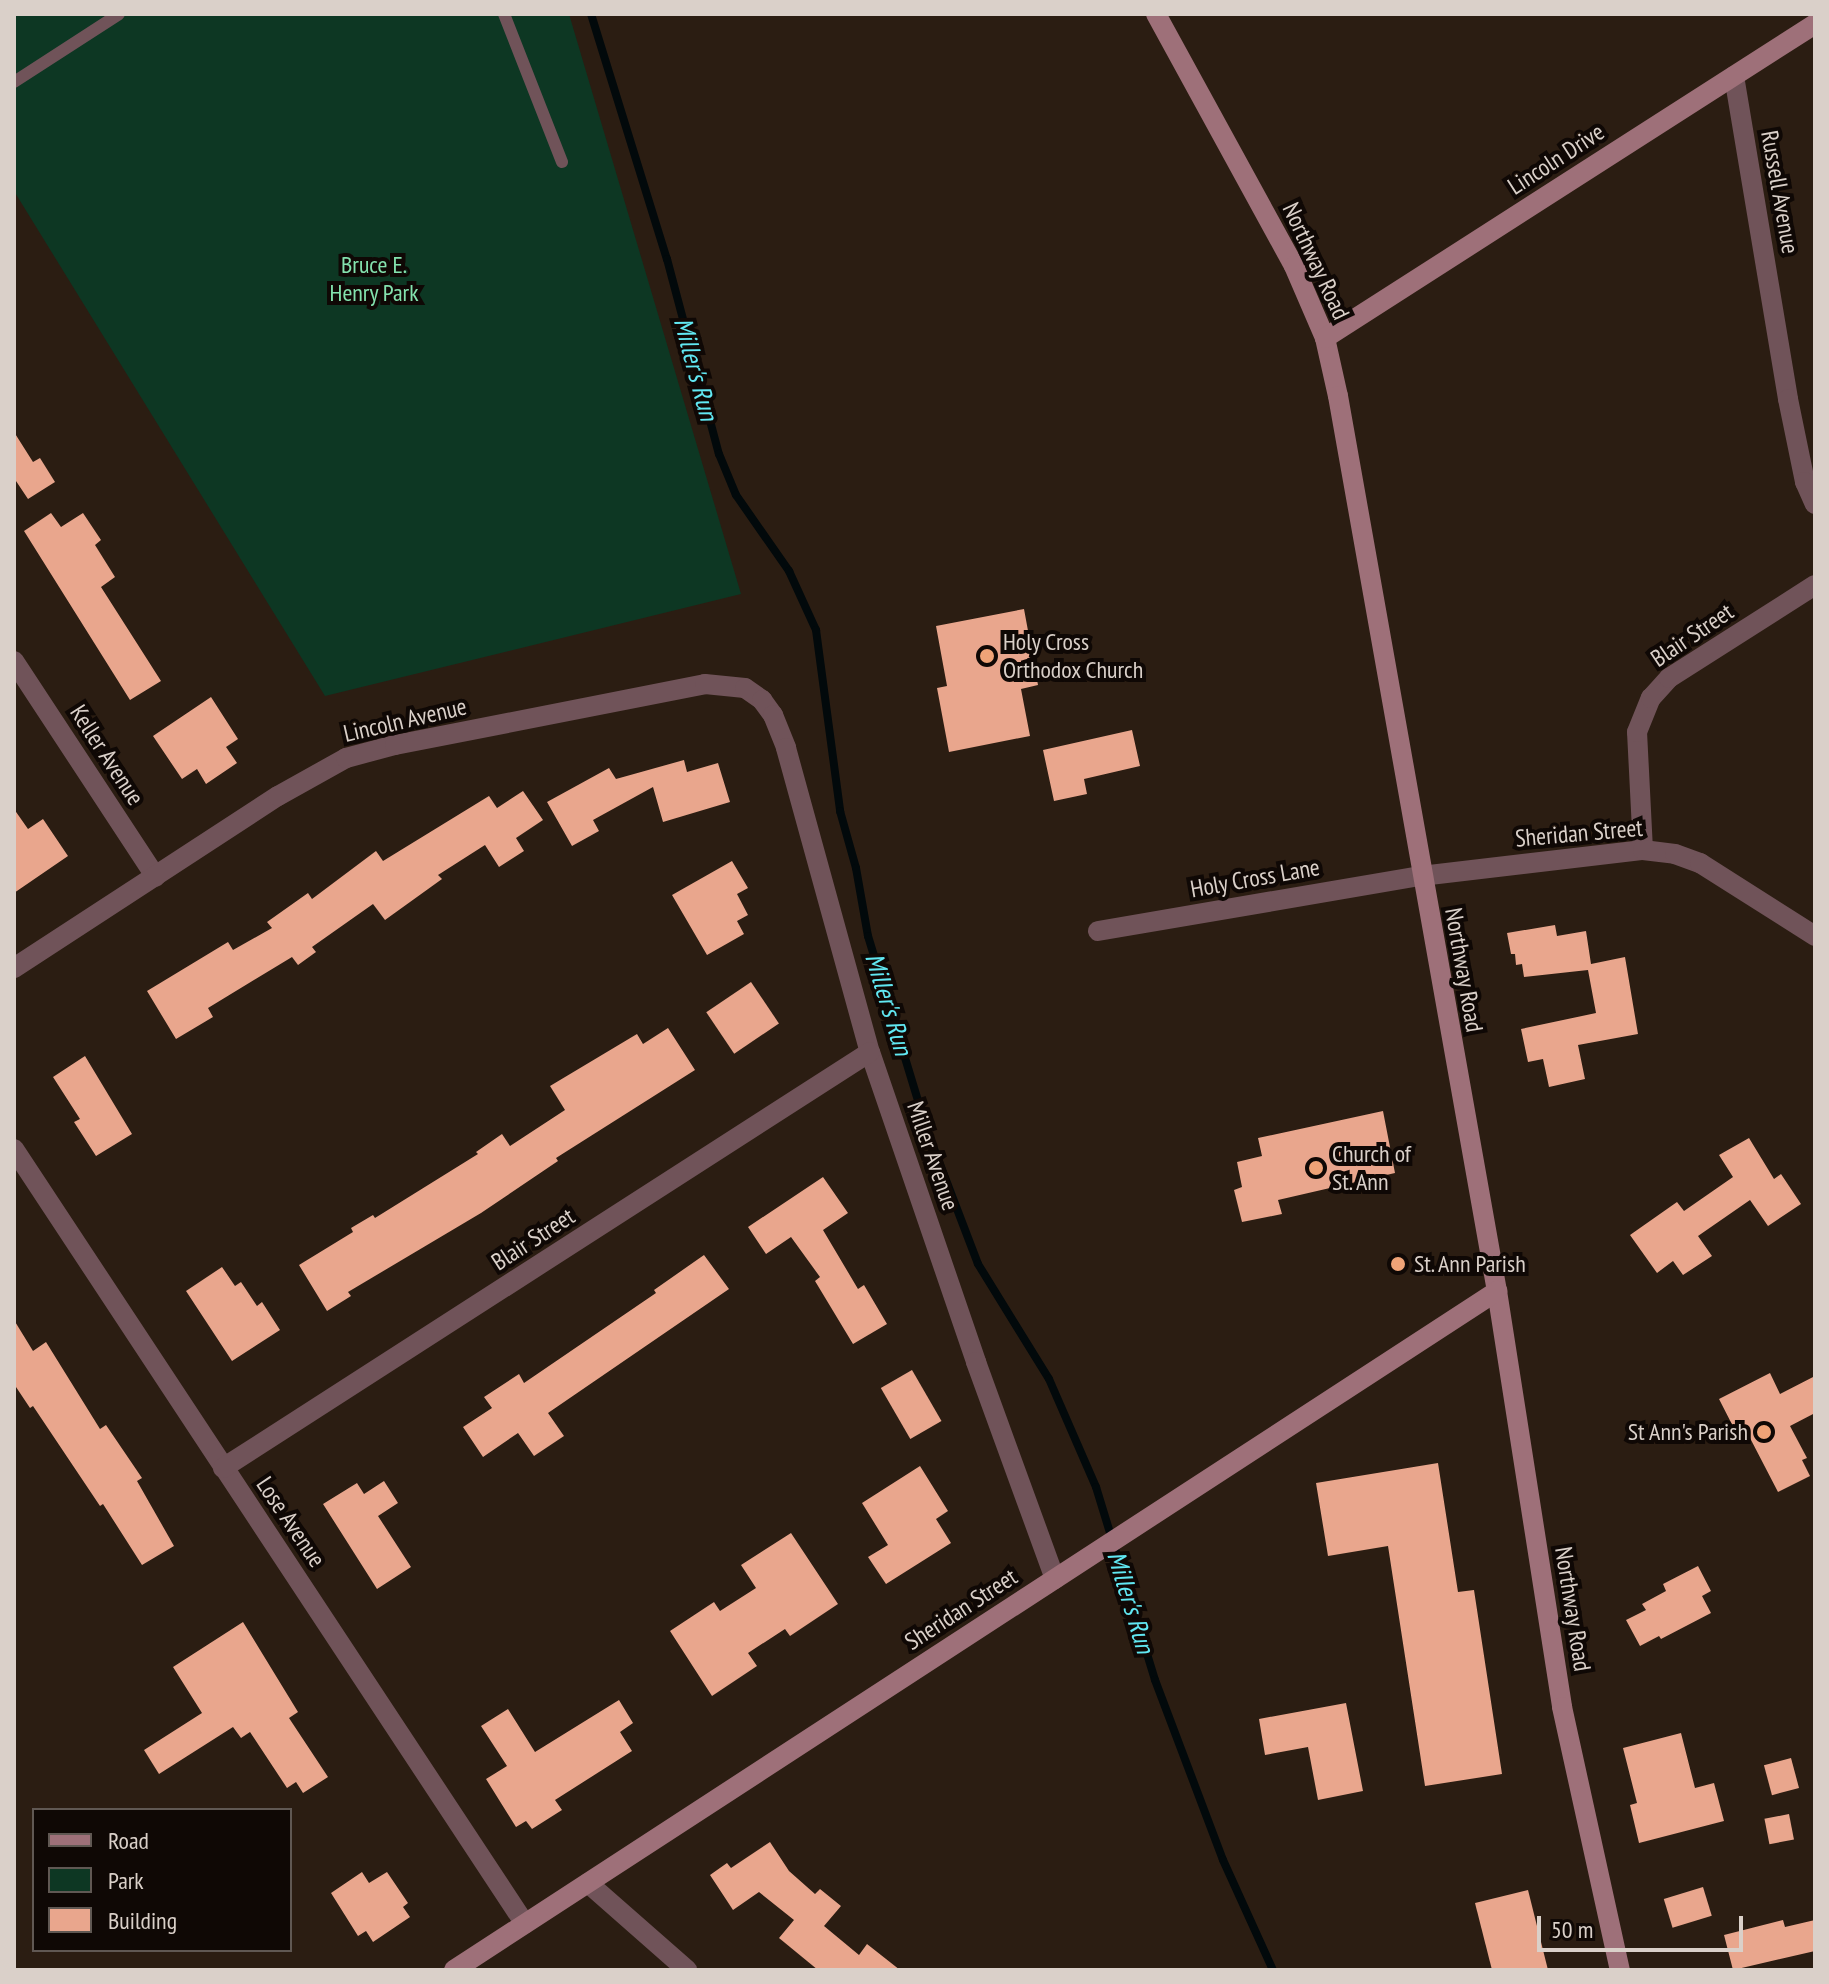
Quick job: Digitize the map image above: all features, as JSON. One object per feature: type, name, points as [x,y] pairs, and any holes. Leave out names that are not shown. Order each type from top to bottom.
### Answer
[{"type":"street","name":"Northway Road","points":[[1156,14],[1294,266],[1325,338],[1338,396],[1497,1291],[1562,1707],[1592,1856],[1620,1970]]},
{"type":"street","name":"Lincoln Drive","points":[[1325,338],[1815,24]]},
{"type":"street","name":"Russell Avenue","points":[[1734,76],[1788,399],[1805,482],[1815,504]]},
{"type":"street","name":"Blair Street","points":[[1643,850],[1637,732],[1651,698],[1669,678],[1815,585]]},
{"type":"street","name":"Keller Avenue","points":[[14,661],[156,877]]},
{"type":"street","name":"Lincoln Avenue","points":[[14,968],[278,796],[346,758],[395,745],[705,684],[745,688],[762,700]]},
{"type":"street","name":"Miller Avenue","points":[[762,700],[773,715],[786,748],[870,1052],[976,1362],[1055,1579]]},
{"type":"street","name":"Sheridan Street","points":[[1421,876],[1643,850],[1675,854],[1700,863],[1815,936]]},
{"type":"street","name":"Holy Cross Lane","points":[[1098,931],[1421,876]]},
{"type":"street","name":"Blair Street","points":[[223,1468],[870,1052]]},
{"type":"street","name":"Lose Avenue","points":[[14,1149],[525,1924]]},
{"type":"street","name":"Sheridan Street","points":[[454,1970],[1497,1291]]},
{"type":"street","points":[[588,1883],[687,1970]]},
{"type":"lane","points":[[14,82],[119,14]]},
{"type":"lane","points":[[504,14],[562,162]]},
{"type":"green space","name":"Bruce E. Henry Park","points":[[14,14],[569,14],[741,594],[325,696],[14,191]]},
{"type":"building","points":[[14,432],[33,462],[40,458],[55,482],[28,499],[14,478]]},
{"type":"building","points":[[51,513],[61,527],[83,513],[101,540],[95,545],[115,577],[101,587],[161,681],[130,700],[24,531]]},
{"type":"building","name":"Holy Cross Orthodox Church","points":[[1024,609],[1038,685],[1021,689],[1030,736],[949,752],[937,688],[947,686],[936,626]]},
{"type":"building","points":[[211,697],[238,739],[226,747],[237,763],[206,784],[197,769],[182,779],[153,736]]},
{"type":"building","points":[[1132,730],[1140,766],[1084,779],[1087,794],[1054,801],[1043,750]]},
{"type":"building","points":[[684,760],[687,772],[718,763],[730,802],[663,822],[653,787],[593,820],[599,831],[572,846],[547,802],[609,768],[616,779]]},
{"type":"building","points":[[523,791],[543,820],[516,838],[524,851],[499,867],[485,845],[438,875],[442,879],[385,920],[373,904],[312,947],[316,952],[298,965],[292,957],[208,1008],[213,1017],[176,1039],[147,991],[228,942],[233,950],[272,928],[267,922],[308,893],[312,899],[376,851],[383,861],[489,796],[497,808]]},
{"type":"building","points":[[14,809],[28,829],[43,819],[68,856],[14,893]]},
{"type":"building","points":[[732,861],[748,888],[737,894],[748,915],[737,921],[744,934],[707,955],[672,895]]},
{"type":"building","points":[[1555,925],[1557,936],[1586,931],[1591,964],[1625,957],[1638,1034],[1578,1045],[1585,1079],[1549,1087],[1543,1059],[1528,1062],[1521,1029],[1596,1013],[1588,970],[1524,977],[1522,964],[1516,965],[1515,954],[1511,954],[1507,933]]},
{"type":"building","points":[[751,982],[779,1023],[734,1054],[706,1012]]},
{"type":"building","points":[[668,1028],[695,1070],[556,1158],[558,1161],[481,1213],[348,1292],[351,1296],[327,1311],[299,1265],[353,1232],[351,1228],[373,1215],[375,1218],[478,1154],[476,1152],[502,1134],[510,1146],[565,1110],[550,1086],[637,1034],[643,1044]]},
{"type":"building","points":[[85,1056],[132,1134],[96,1156],[74,1122],[80,1119],[53,1077]]},
{"type":"building","name":"Church of St. Ann","points":[[1383,1111],[1395,1173],[1278,1200],[1282,1214],[1242,1222],[1234,1190],[1242,1187],[1237,1162],[1262,1156],[1258,1138]]},
{"type":"building","points":[[1749,1138],[1774,1179],[1781,1174],[1801,1204],[1768,1226],[1750,1200],[1698,1236],[1712,1256],[1683,1275],[1673,1261],[1657,1273],[1630,1235],[1677,1202],[1684,1211],[1733,1177],[1719,1155]]},
{"type":"building","points":[[823,1177],[848,1213],[823,1230],[858,1289],[864,1285],[887,1324],[853,1344],[815,1281],[820,1277],[791,1237],[766,1254],[748,1227]]},
{"type":"building","points":[[704,1255],[729,1289],[548,1413],[564,1436],[534,1456],[518,1433],[483,1457],[463,1427],[492,1408],[484,1397],[519,1374],[524,1383],[656,1293],[654,1290]]},
{"type":"building","points":[[222,1267],[235,1286],[241,1282],[257,1306],[262,1302],[280,1330],[232,1361],[186,1291]]},
{"type":"building","points":[[14,1320],[33,1351],[46,1342],[100,1429],[106,1425],[142,1478],[137,1481],[174,1546],[142,1565],[103,1504],[100,1506],[33,1406],[30,1408],[14,1384]]},
{"type":"building","points":[[912,1370],[941,1421],[910,1439],[881,1388]]},
{"type":"building","name":"St Ann's Parish","points":[[1770,1373],[1780,1394],[1815,1376],[1815,1413],[1790,1426],[1807,1458],[1802,1460],[1810,1476],[1778,1492],[1750,1438],[1741,1442],[1719,1399]]},
{"type":"building","points":[[1438,1463],[1458,1592],[1474,1590],[1502,1774],[1425,1786],[1388,1546],[1328,1556],[1316,1483]]},
{"type":"building","points":[[920,1466],[948,1511],[936,1519],[951,1543],[886,1584],[868,1557],[888,1545],[862,1503]]},
{"type":"building","points":[[384,1481],[398,1503],[378,1516],[411,1567],[377,1589],[323,1504],[357,1483],[364,1494]]},
{"type":"building","points":[[791,1533],[838,1604],[790,1636],[785,1629],[748,1653],[757,1666],[712,1696],[670,1631],[714,1602],[720,1611],[756,1588],[741,1565]]},
{"type":"building","points":[[1698,1566],[1711,1591],[1702,1596],[1711,1613],[1661,1639],[1659,1636],[1640,1646],[1626,1620],[1646,1610],[1642,1604],[1666,1591],[1663,1584]]},
{"type":"building","points":[[243,1622],[298,1712],[289,1718],[328,1777],[303,1793],[296,1782],[287,1788],[250,1732],[241,1738],[233,1727],[159,1774],[144,1750],[202,1713],[173,1667]]},
{"type":"building","points":[[619,1700],[633,1723],[620,1732],[632,1751],[555,1800],[562,1810],[532,1829],[526,1821],[516,1827],[486,1779],[507,1766],[481,1726],[508,1709],[535,1752]]},
{"type":"building","points":[[1346,1703],[1363,1791],[1318,1800],[1308,1747],[1265,1755],[1259,1719]]},
{"type":"building","points":[[1681,1733],[1695,1788],[1714,1783],[1724,1821],[1639,1843],[1630,1805],[1637,1803],[1623,1748]]},
{"type":"building","points":[[1791,1758],[1799,1788],[1772,1795],[1764,1765]]},
{"type":"building","points":[[1789,1814],[1794,1840],[1769,1844],[1764,1819]]},
{"type":"building","points":[[770,1842],[789,1871],[815,1894],[820,1889],[841,1906],[824,1926],[859,1955],[867,1944],[900,1970],[818,1970],[779,1938],[794,1920],[759,1892],[733,1910],[710,1875],[727,1863],[731,1868]]},
{"type":"building","points":[[362,1872],[369,1883],[387,1872],[408,1903],[403,1907],[410,1917],[373,1942],[366,1931],[358,1936],[331,1893]]},
{"type":"building","points":[[1703,1887],[1712,1916],[1673,1928],[1664,1899]]},
{"type":"building","points":[[1528,1890],[1548,1970],[1492,1970],[1475,1903]]},
{"type":"building","points":[[1783,1920],[1785,1927],[1815,1920],[1815,1951],[1733,1970],[1724,1935]]},
{"type":"waterway","name":"Miller's Run","points":[[591,14],[667,259],[719,454],[736,495],[789,571],[816,630],[840,811],[856,868],[868,936],[928,1133],[978,1264],[1049,1379],[1096,1487],[1155,1680],[1223,1860],[1273,1970]]},
{"type":"place","name":"Holy Cross Orthodox Church","points":[[987,656]]},
{"type":"place","name":"Church of St. Ann","points":[[1316,1168]]},
{"type":"place","name":"St. Ann Parish","points":[[1398,1264]]},
{"type":"place","name":"St Ann's Parish","points":[[1764,1432]]}]
